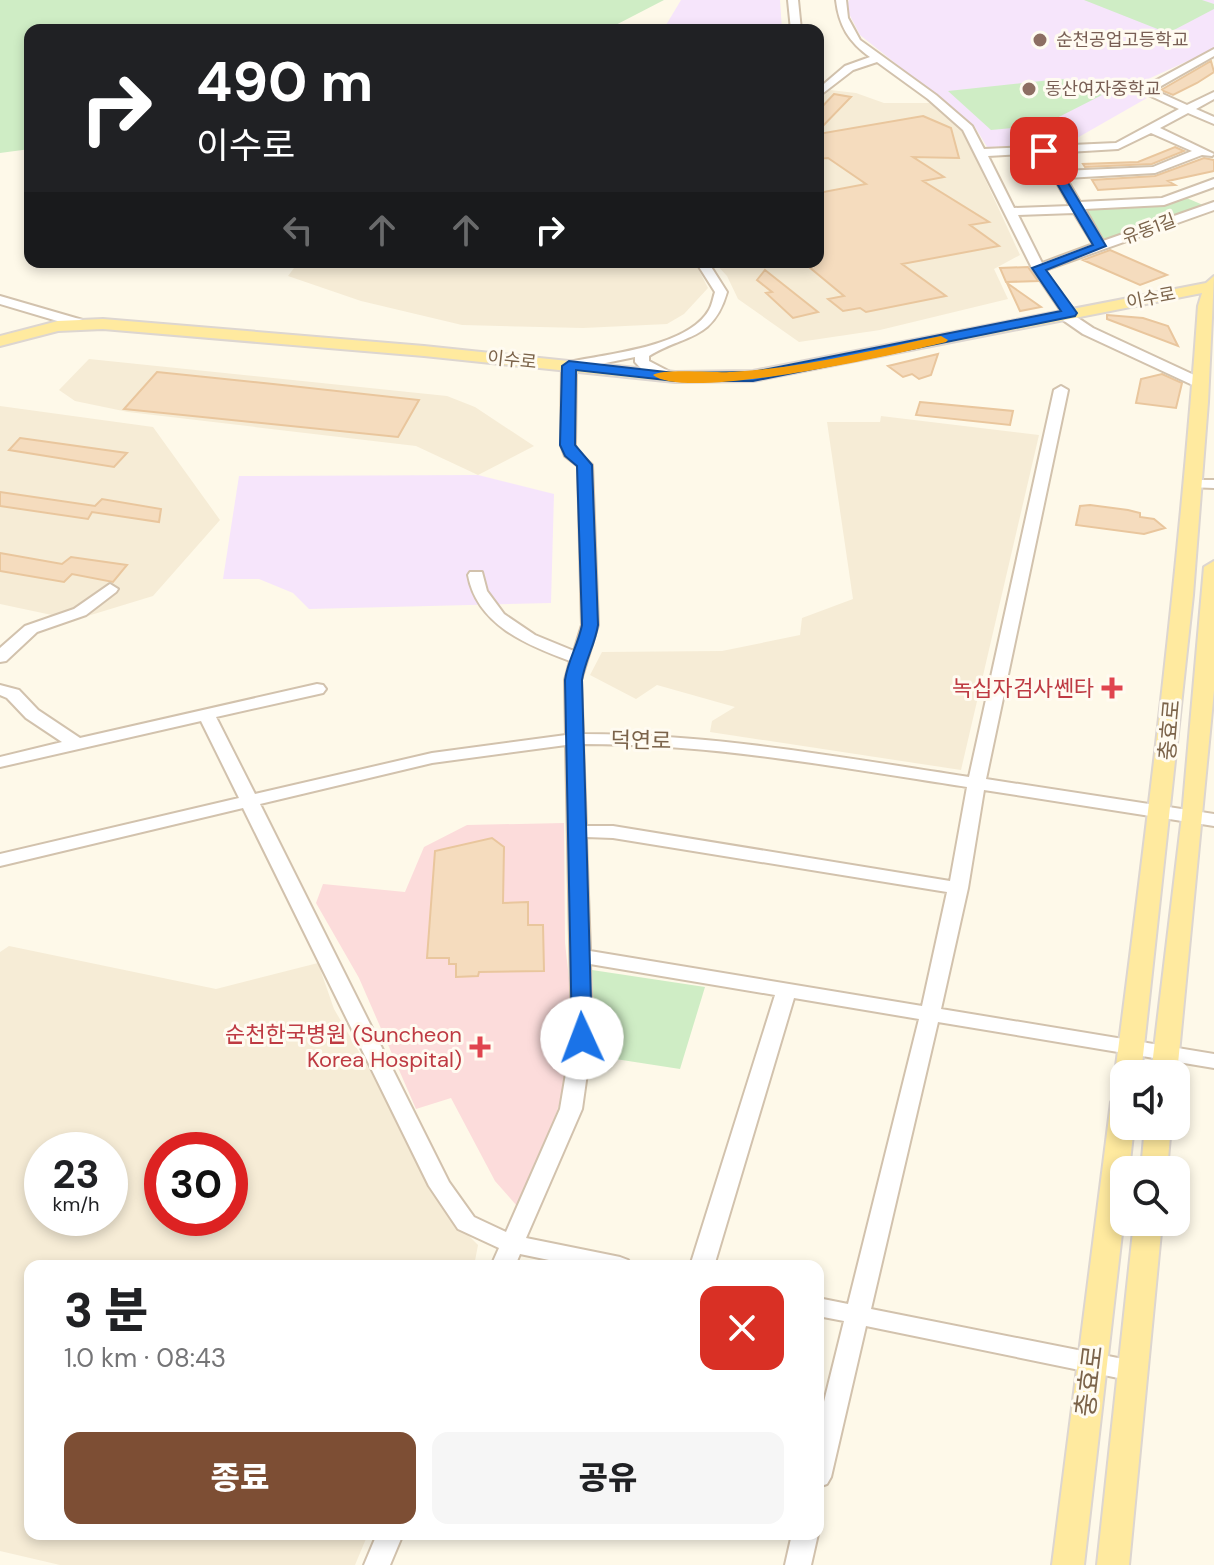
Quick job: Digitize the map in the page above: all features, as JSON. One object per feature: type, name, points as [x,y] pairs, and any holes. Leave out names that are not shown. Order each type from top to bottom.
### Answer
[{"type":"main road","name":"이수로","points":[[0,341],[38,330],[81,324],[124,325],[712,378],[778,374],[1213,285]]},
{"type":"main road","name":"충효로","points":[[1130,1060],[1204,484],[1202,384],[1206,306],[1213,285]]},
{"type":"main road","points":[[1173,294],[1191,295],[1206,306]]},
{"type":"main road","name":"충효로","points":[[1165,1060],[1203,818],[1214,567]]},
{"type":"main road","name":"충효로","points":[[1068,1565],[1119,1140]]},
{"type":"main road","name":"충효로","points":[[1113,1565],[1147,1236]]},
{"type":"street","points":[[793,0],[795,24]]},
{"type":"street","points":[[841,0],[843,18],[853,38],[968,128],[1038,268],[1067,314],[1088,331],[1202,384]]},
{"type":"street","points":[[1214,52],[1146,90],[1214,121]]},
{"type":"street","points":[[824,89],[849,68],[878,58]]},
{"type":"street","points":[[980,153],[1118,146],[1214,95]]},
{"type":"street","points":[[1152,129],[1208,154]]},
{"type":"street","points":[[1044,151],[1100,246]]},
{"type":"street","points":[[1059,175],[1155,170],[1208,154]]},
{"type":"street","points":[[1010,212],[1164,201],[1214,183]]},
{"type":"street","name":"유동1길","points":[[1038,268],[1214,206]]},
{"type":"street","points":[[505,1260],[571,1109],[582,1038],[573,680],[577,658],[587,641],[590,625],[585,465],[570,453],[568,445],[569,366],[651,348],[697,332],[717,310],[721,292],[706,268]]},
{"type":"street","points":[[0,300],[81,324]]},
{"type":"street","points":[[651,348],[642,354],[642,362],[649,369],[667,376]]},
{"type":"street","points":[[824,1451],[930,1015],[958,888],[987,725],[1061,390]]},
{"type":"street","points":[[476,575],[484,600],[495,614],[529,639],[577,658]]},
{"type":"street","points":[[0,657],[31,629],[80,612],[102,599],[110,589]]},
{"type":"street","points":[[0,762],[317,689]]},
{"type":"street","points":[[0,690],[13,694],[32,714],[78,745]]},
{"type":"street","points":[[206,714],[440,1186],[466,1223],[512,1244],[591,1260]]},
{"type":"street","name":"덕연로","points":[[0,860],[432,758],[574,739],[656,739],[729,745],[1203,818]]},
{"type":"street","points":[[575,831],[613,832],[958,888]]},
{"type":"street","points":[[579,956],[1131,1047],[1159,1060]]},
{"type":"street","points":[[704,1260],[786,992]]},
{"type":"street","points":[[1190,1062],[1214,1061]]},
{"type":"street","points":[[824,1308],[1133,1371]]},
{"type":"street","points":[[377,1565],[387,1540]]},
{"type":"street","points":[[798,1565],[804,1540]]},
{"type":"shaded area","points":[[681,0],[780,0],[782,24],[667,24]]},
{"type":"shaded area","points":[[849,0],[1214,0],[1214,49],[1135,85],[1115,81],[1147,98],[1063,146],[987,147],[975,127],[860,35],[846,8]]},
{"type":"shaded area","points":[[830,90],[856,93],[884,103],[931,103],[962,129],[1020,255],[994,269],[1008,299],[880,330],[799,342],[738,299],[720,268],[824,268],[824,96]]},
{"type":"shaded area","points":[[294,268],[698,268],[708,288],[684,314],[667,324],[583,328],[462,325],[361,301],[288,276]]},
{"type":"shaded area","points":[[89,359],[447,396],[475,407],[534,446],[478,475],[416,446],[128,412],[75,401],[59,390]]},
{"type":"shaded area","points":[[0,406],[153,427],[220,520],[153,596],[81,618],[66,618],[0,604]]},
{"type":"shaded area","points":[[881,416],[1039,435],[961,770],[710,732],[712,721],[735,707],[657,685],[636,699],[590,675],[602,652],[722,651],[800,635],[802,618],[853,599],[827,422],[880,422]]},
{"type":"shaded area","points":[[478,475],[554,494],[551,603],[309,609],[293,593],[259,579],[223,579],[239,476]]},
{"type":"shaded area","name":"순천한국병원 (Suncheon Korea Hospital)","points":[[564,823],[565,943],[573,1014],[568,1081],[527,1193],[517,1206],[495,1181],[451,1098],[416,1109],[359,978],[316,903],[323,884],[405,892],[424,847],[467,825]]},
{"type":"shaded area","points":[[9,946],[216,989],[318,963],[334,1009],[462,1229],[478,1245],[475,1260],[24,1260],[24,1540],[365,1540],[355,1565],[60,1565],[0,1551],[0,952]]},
{"type":"green space","points":[[0,0],[664,0],[618,24],[24,24],[24,150],[0,153]]},
{"type":"green space","points":[[1084,0],[1202,0],[1214,4],[1214,9],[1174,30],[1160,30]]},
{"type":"green space","points":[[1072,80],[1102,95],[1043,125],[991,130],[948,91]]},
{"type":"green space","points":[[1182,196],[1203,205],[1109,239],[1098,238],[1081,209]]},
{"type":"green space","points":[[592,970],[705,987],[680,1069],[596,1056]]},
{"type":"building","points":[[1211,61],[1214,72],[1197,83],[1173,95],[1161,90]]},
{"type":"building","points":[[834,94],[851,97],[824,125],[824,105]]},
{"type":"building","points":[[923,116],[951,128],[959,158],[913,157],[944,177],[923,181],[989,222],[970,225],[999,246],[902,264],[946,296],[866,312],[860,308],[843,311],[828,299],[844,296],[810,268],[824,268],[824,192],[866,184],[828,158],[824,158],[824,133]]},
{"type":"building","points":[[1175,147],[1184,151],[1152,164],[1085,167],[1083,164],[1138,162]]},
{"type":"building","points":[[1204,158],[1214,160],[1214,171],[1168,181],[1175,185],[1098,190],[1092,180],[1155,176]]},
{"type":"building","points":[[1110,250],[1167,275],[1140,285],[1083,260]]},
{"type":"building","points":[[1028,267],[1038,281],[1006,282],[1000,268]]},
{"type":"building","points":[[765,270],[818,312],[793,318],[766,293],[772,292],[757,280]]},
{"type":"building","points":[[1007,283],[1041,307],[1020,311]]},
{"type":"building","points":[[1107,315],[1143,318],[1168,326],[1178,346],[1107,319]]},
{"type":"building","points":[[938,354],[931,375],[919,379],[912,374],[903,377],[888,366]]},
{"type":"building","points":[[157,372],[419,400],[398,437],[124,409]]},
{"type":"building","points":[[1162,374],[1182,383],[1176,408],[1136,403],[1141,379]]},
{"type":"building","points":[[920,402],[1013,411],[1010,425],[916,415]]},
{"type":"building","points":[[20,438],[127,453],[114,467],[9,450]]},
{"type":"building","points":[[0,492],[95,506],[102,499],[161,509],[159,522],[92,512],[88,519],[0,506]]},
{"type":"building","points":[[1080,506],[1140,513],[1140,517],[1154,519],[1165,528],[1144,534],[1076,525]]},
{"type":"building","points":[[0,553],[62,564],[71,557],[127,565],[113,582],[72,574],[64,582],[0,571]]},
{"type":"building","points":[[492,838],[504,847],[503,903],[528,902],[528,925],[543,925],[544,971],[479,972],[478,976],[456,977],[456,964],[449,964],[449,958],[427,958],[435,851]]},
{"type":"slow traffic","points":[[660,375],[697,378],[778,374],[941,340]]},
{"type":"place","name":"순천공업고등학교","points":[[1040,40]]},
{"type":"place","name":"동산여자중학교","points":[[1029,89]]},
{"type":"place","name":"녹십자검사쎈타","points":[[1112,688]]},
{"type":"place","name":"순천한국병원 (Suncheon Korea Hospital)","points":[[480,1047]]},
{"type":"route","points":[[582,1038],[573,680],[577,658],[587,641],[590,625],[585,465],[570,453],[568,445],[569,366],[697,378],[778,374],[1070,313],[1057,299],[1038,268],[1100,246],[1044,151]]}]
